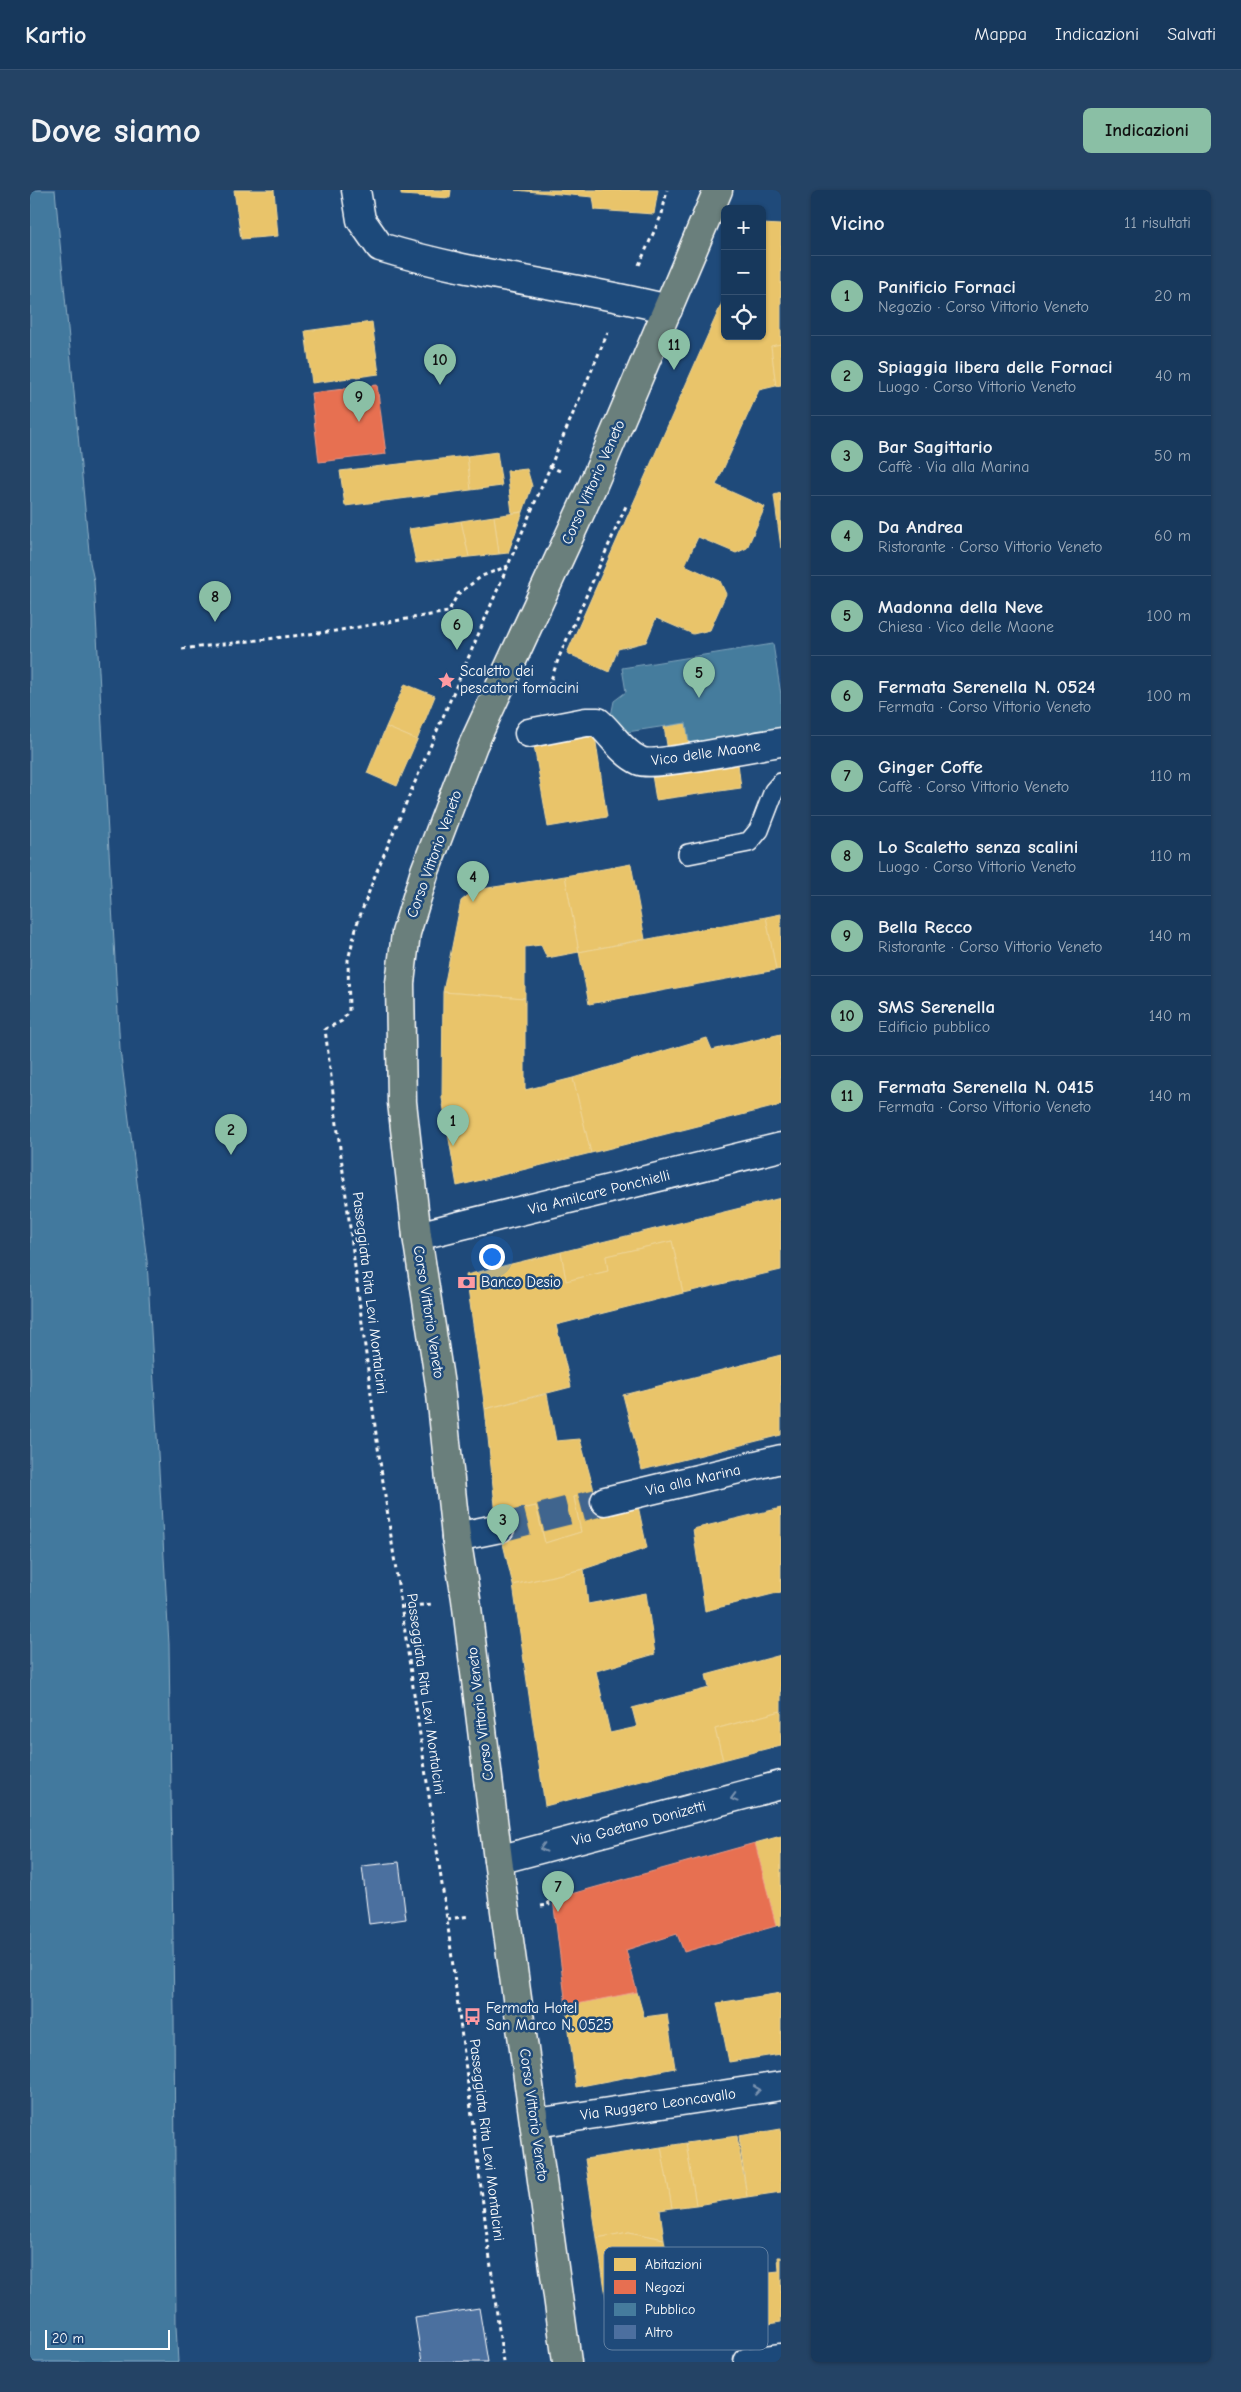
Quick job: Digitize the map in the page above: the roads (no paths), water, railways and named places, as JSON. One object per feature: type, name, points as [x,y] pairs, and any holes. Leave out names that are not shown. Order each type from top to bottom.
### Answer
[{"type":"main road","name":"Corso Vittorio Veneto","points":[[567,2362],[536,2123],[498,1860],[467,1609],[456,1537],[440,1385],[418,1236],[402,1102],[400,983],[406,933],[425,871],[474,745],[592,487],[718,190]]},
{"type":"street","points":[[356,190],[361,220],[380,247],[438,263],[668,308]]},
{"type":"street","name":"Vico delle Maone","points":[[528,734],[586,722],[598,722],[608,730],[621,748],[641,762],[663,761],[781,742]]},
{"type":"street","name":"Via Amilcare Ponchielli","points":[[418,1236],[781,1148]]},
{"type":"street","name":"Via alla Marina","points":[[606,1501],[781,1459]]},
{"type":"street","points":[[456,1537],[500,1528]]},
{"type":"street","name":"Via Gaetano Donizetti","points":[[498,1860],[781,1785]]},
{"type":"street","name":"Via Ruggero Leoncavallo","points":[[536,2123],[781,2086]]},
{"type":"street","points":[[748,2362],[781,2358]]},
{"type":"lane","points":[[688,854],[749,842],[759,830],[774,791],[781,782]]},
{"type":"water","points":[[30,190],[55,190],[90,562],[94,581],[120,1049],[147,1261],[169,1644],[176,2326],[178,2362],[30,2362]]},
{"type":"tunnel","points":[[500,1528],[605,1501]]},
{"type":"place","name":"Fermata Serenella N. 0415","points":[[674,370]]},
{"type":"place","name":"SMS Serenella","points":[[440,385]]},
{"type":"place","name":"Bella Recco","points":[[359,422]]},
{"type":"place","name":"Lo Scaletto senza scalini","points":[[215,622]]},
{"type":"place","name":"Fermata Serenella N. 0524","points":[[457,650]]},
{"type":"place","name":"Scaletto dei pescatori fornacini","points":[[446,680]]},
{"type":"place","name":"Madonna della Neve","points":[[699,698]]},
{"type":"place","name":"Da Andrea","points":[[473,902]]},
{"type":"place","name":"Panificio Fornaci","points":[[453,1146]]},
{"type":"place","name":"Spiaggia libera delle Fornaci","points":[[231,1155]]},
{"type":"place","name":"Banco Desio","points":[[467,1282]]},
{"type":"place","name":"Bar Sagittario","points":[[503,1545]]},
{"type":"place","name":"Ginger Coffe","points":[[558,1912]]},
{"type":"place","name":"Fermata Hotel San Marco N. 0525","points":[[472,2017]]}]
